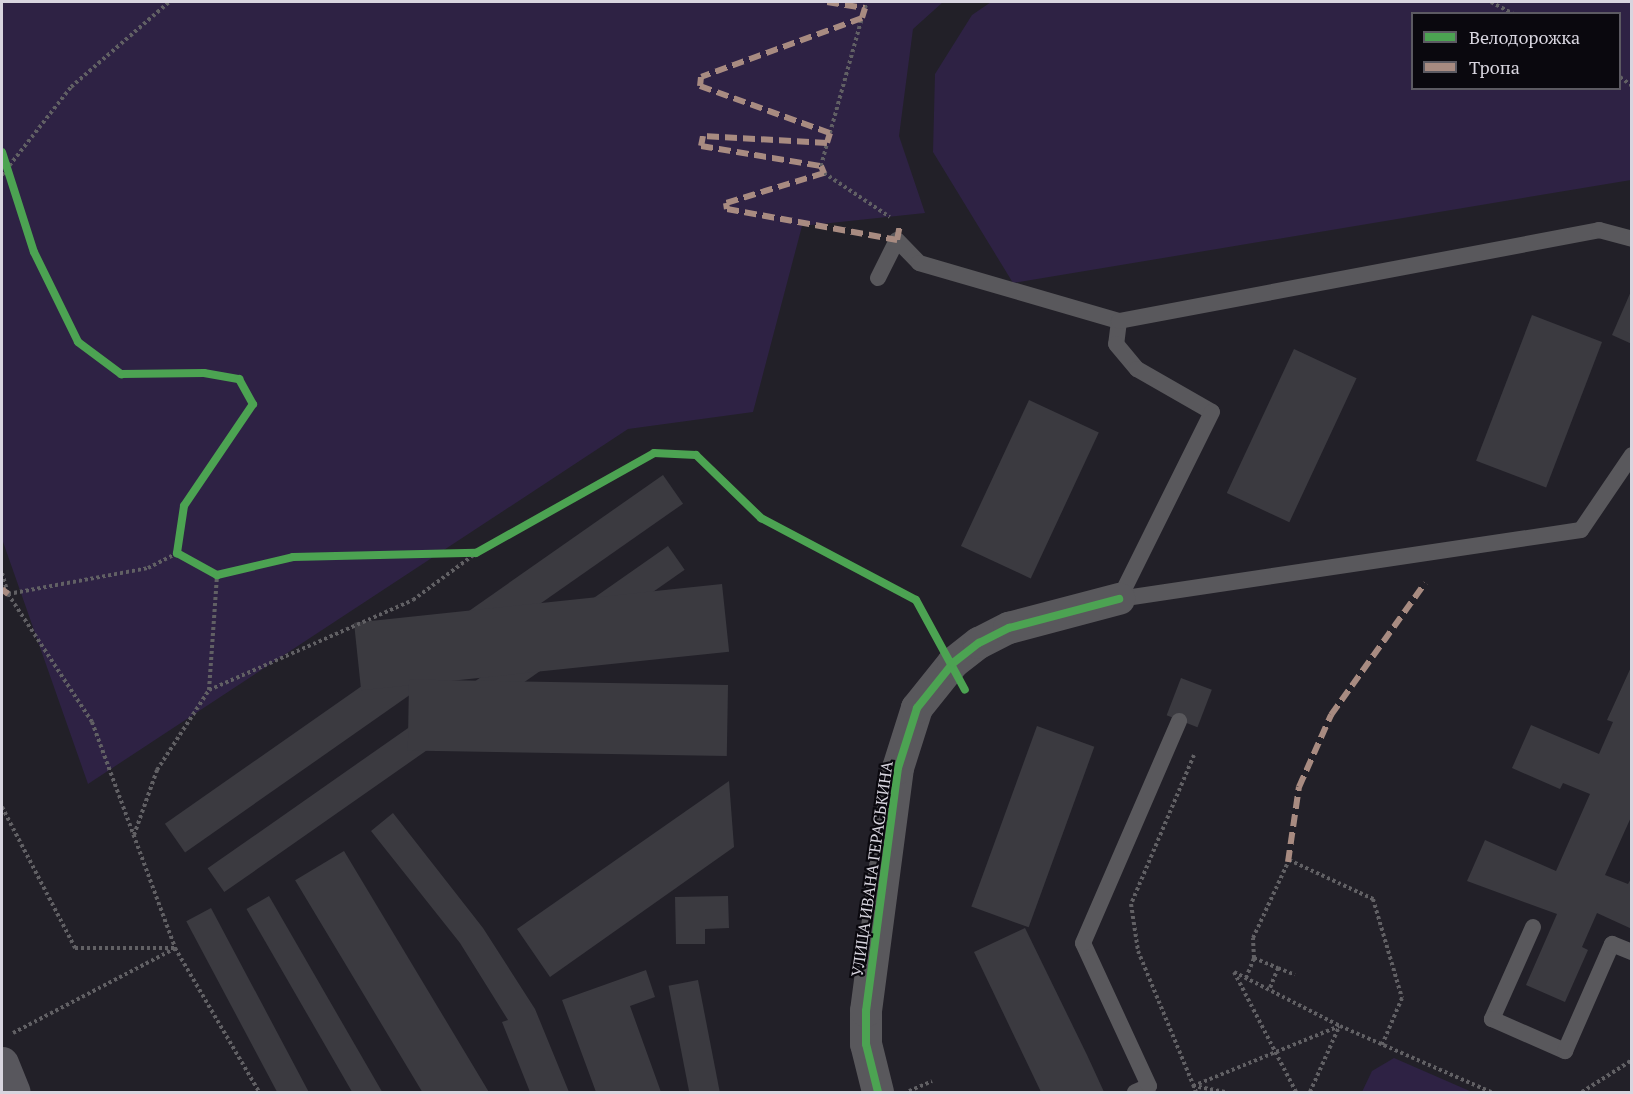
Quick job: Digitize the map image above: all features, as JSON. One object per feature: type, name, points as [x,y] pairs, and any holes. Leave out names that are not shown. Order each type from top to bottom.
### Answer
[{"type":"highway","points":[[2,1063],[14,1092]]},
{"type":"street","name":"УЛИЦА ИВАНА ГЕРАСЬКИНА","points":[[878,1092],[866,1044],[866,1011],[898,768],[917,708],[953,663],[980,643],[1009,628],[1119,599]]},
{"type":"lane","points":[[878,278],[897,240],[920,263],[1119,321],[1599,230],[1632,239]]},
{"type":"lane","points":[[1119,321],[1116,344],[1137,369],[1212,412],[1119,599]]},
{"type":"lane","points":[[1119,599],[1581,530],[1632,455]]},
{"type":"lane","points":[[1145,1090],[1083,943],[1179,721]]},
{"type":"lane","points":[[1533,927],[1492,1019],[1565,1051],[1612,944],[1632,952]]},
{"type":"path","points":[[6,176],[5,162],[71,87],[169,2]]},
{"type":"path","points":[[865,8],[867,2]]},
{"type":"path","points":[[1491,2],[1510,12]]},
{"type":"path","points":[[830,133],[862,18]]},
{"type":"path","points":[[820,166],[827,143]]},
{"type":"path","points":[[824,174],[900,225]]},
{"type":"path","points":[[177,553],[179,541]]},
{"type":"path","points":[[209,690],[413,600],[487,547]]},
{"type":"path","points":[[177,553],[188,558]]},
{"type":"path","points":[[8,594],[148,568],[177,553]]},
{"type":"path","points":[[453,553],[476,553]]},
{"type":"path","points":[[207,570],[218,575],[228,573]]},
{"type":"path","points":[[2,573],[8,594],[92,722],[175,948],[259,1092]]},
{"type":"path","points":[[134,835],[157,770],[209,690],[218,575]]},
{"type":"path","points":[[1195,751],[1131,904],[1138,951],[1196,1092]]},
{"type":"path","points":[[2,807],[75,948],[175,948]]},
{"type":"path","points":[[1246,978],[1254,958],[1253,938],[1289,860],[1373,899],[1402,998],[1382,1044]]},
{"type":"path","points":[[2,1039],[175,948]]},
{"type":"path","points":[[1254,958],[1296,975]]},
{"type":"path","points":[[1269,990],[1278,968]]},
{"type":"path","points":[[1296,1092],[1234,972],[1340,1026],[1491,1092]]},
{"type":"path","points":[[1193,1086],[1278,1054],[1340,1026]]},
{"type":"path","points":[[1311,1092],[1340,1026]]},
{"type":"path","points":[[1582,1092],[1632,1060]]},
{"type":"path","points":[[905,1092],[932,1081]]},
{"type":"path","points":[[1193,1086],[1225,1092]]},
{"type":"shaded area","points":[[2,2],[943,2],[913,29],[899,136],[925,213],[802,226],[753,412],[628,429],[88,784],[2,539]]},
{"type":"shaded area","points":[[991,2],[1631,2],[1631,180],[1013,283],[933,152],[935,74],[972,15]]},
{"type":"shaded area","points":[[1394,1058],[1472,1092],[1362,1092],[1372,1071]]},
{"type":"building","points":[[1632,289],[1632,344],[1612,335]]},
{"type":"building","points":[[1532,315],[1602,342],[1546,488],[1476,461]]},
{"type":"building","points":[[1294,349],[1357,378],[1289,522],[1227,493]]},
{"type":"building","points":[[1029,400],[1099,433],[1031,578],[961,546]]},
{"type":"building","points":[[663,475],[683,504],[185,852],[165,824]]},
{"type":"building","points":[[668,546],[685,570],[224,892],[208,868]]},
{"type":"building","points":[[722,584],[729,652],[361,690],[354,623]]},
{"type":"building","points":[[1632,665],[1632,815],[1605,875],[1628,884],[1632,877],[1632,929],[1597,913],[1582,947],[1588,950],[1565,1002],[1526,985],[1557,914],[1467,881],[1485,840],[1556,871],[1590,794],[1563,783],[1560,789],[1512,768],[1531,725],[1599,754],[1613,722],[1607,720]]},
{"type":"building","points":[[1181,678],[1212,690],[1197,727],[1167,715]]},
{"type":"building","points":[[409,679],[728,685],[727,756],[408,750]]},
{"type":"building","points":[[1037,726],[1094,747],[1029,927],[971,906]]},
{"type":"building","points":[[729,781],[734,847],[550,977],[517,929]]},
{"type":"building","points":[[393,813],[483,928],[535,1009],[569,1092],[530,1092],[502,1022],[508,1020],[460,943],[371,831]]},
{"type":"building","points":[[344,851],[488,1091],[422,1092],[295,880]]},
{"type":"building","points":[[269,896],[382,1092],[352,1092],[246,909]]},
{"type":"building","points":[[728,896],[729,928],[705,929],[705,944],[676,944],[675,897]]},
{"type":"building","points":[[211,908],[309,1092],[277,1092],[186,921]]},
{"type":"building","points":[[1025,928],[1104,1092],[1041,1092],[974,952]]},
{"type":"building","points":[[646,970],[655,997],[630,1006],[661,1092],[596,1092],[562,1000]]},
{"type":"building","points":[[698,980],[720,1092],[689,1092],[669,986]]},
{"type":"marked path","points":[[827,2],[865,8],[862,18],[701,77],[700,86],[830,133],[827,143],[703,136],[701,146],[821,166],[824,173],[726,203],[727,209],[897,240],[900,225]]},
{"type":"marked path","points":[[1288,862],[1299,787],[1331,715],[1425,583]]},
{"type":"marked path","points":[[2,589],[8,594]]},
{"type":"cycle path","points":[[2,152],[34,252],[78,342],[121,374],[204,373],[239,379],[253,404],[184,506],[177,553],[217,575],[293,557],[476,553],[654,453],[696,455],[761,518],[916,600],[965,690]]},
{"type":"cycle path","points":[[878,1092],[866,1044],[866,1011],[898,768],[917,708],[953,663],[979,643],[1009,628],[1119,599]]}]
